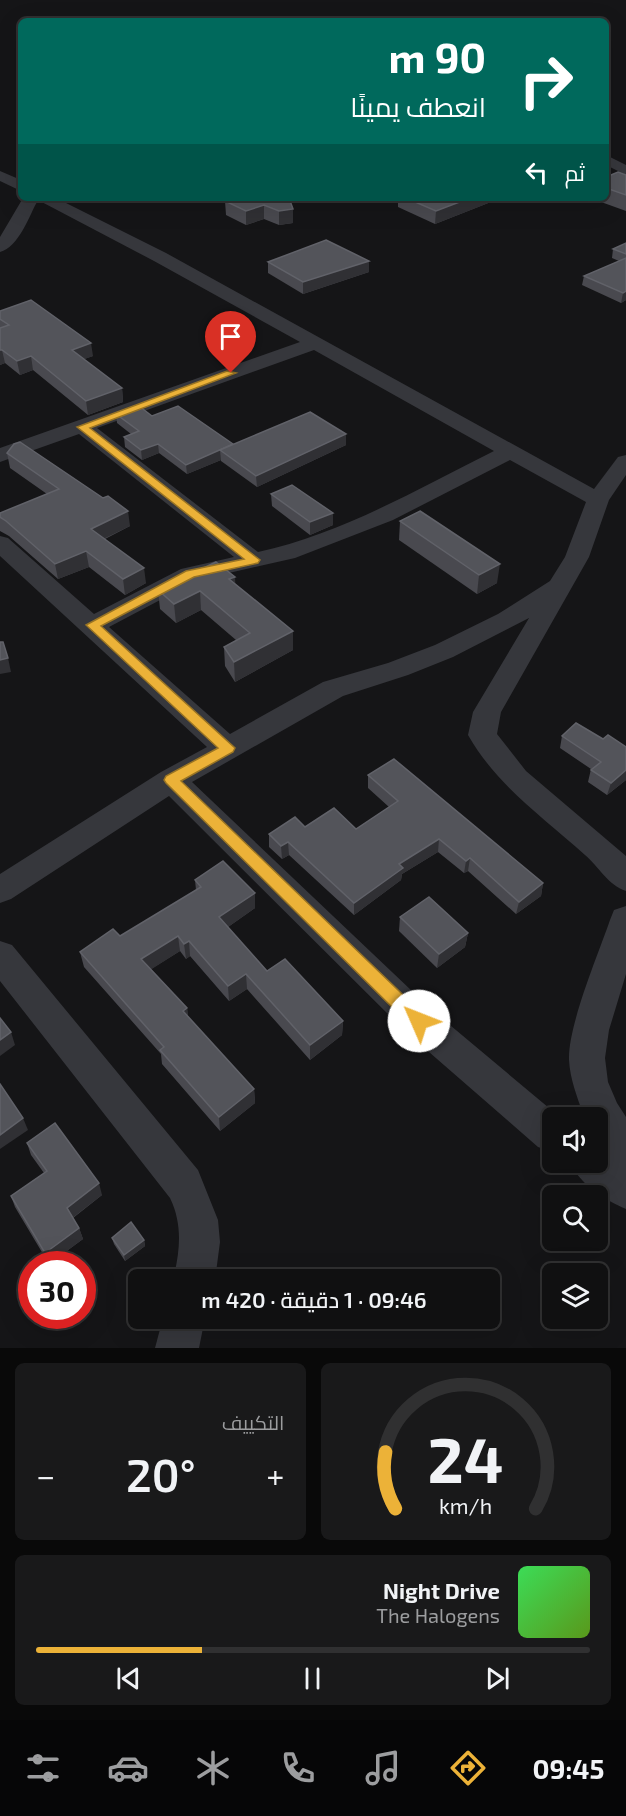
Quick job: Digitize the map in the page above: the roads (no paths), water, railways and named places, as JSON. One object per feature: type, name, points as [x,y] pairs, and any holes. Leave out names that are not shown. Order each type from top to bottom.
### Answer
[{"type":"street","points":[[609,161],[626,171]]},
{"type":"street","points":[[0,176],[18,185]]},
{"type":"street","points":[[0,247],[12,233],[29,201]]},
{"type":"street","points":[[50,201],[160,257],[598,500]]},
{"type":"street","points":[[0,455],[314,344]]},
{"type":"street","points":[[83,427],[254,560]]},
{"type":"street","points":[[93,625],[190,574],[286,553],[385,515],[508,452]]},
{"type":"street","points":[[626,462],[613,476],[598,500],[577,557],[487,712],[482,735],[499,761],[518,780],[612,859],[626,878]]},
{"type":"street","points":[[0,543],[228,748]]},
{"type":"street","points":[[0,890],[171,780],[333,689],[398,669],[477,635],[532,606],[559,586]]},
{"type":"street","points":[[171,780],[419,1021],[542,1126]]},
{"type":"street","points":[[626,920],[591,1030],[587,1058],[590,1082],[602,1114],[626,1151]]},
{"type":"street","points":[[0,955],[184,1184],[196,1206],[201,1234],[196,1269]]},
{"type":"street","points":[[604,1173],[626,1190]]},
{"type":"street","points":[[177,1348],[181,1329]]}]
